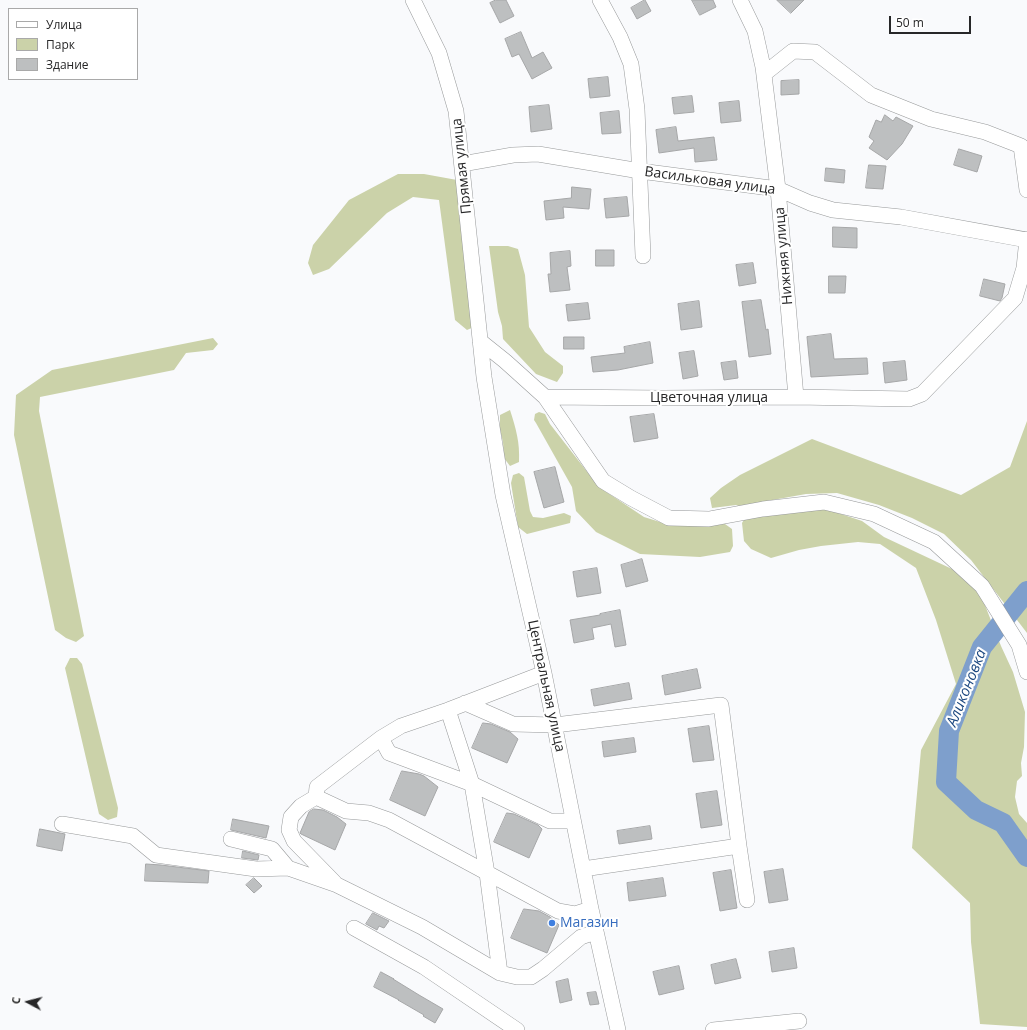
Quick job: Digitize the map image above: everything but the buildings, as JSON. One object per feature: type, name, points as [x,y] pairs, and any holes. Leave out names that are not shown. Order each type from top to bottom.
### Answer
[{"type":"street","name":"Прямая улица","points":[[413,0],[439,53],[456,111],[480,340]]},
{"type":"street","points":[[600,0],[620,37],[630,64],[637,109],[644,256]]},
{"type":"street","name":"Нижняя улица","points":[[740,0],[755,32],[764,74],[778,189],[796,397]]},
{"type":"street","points":[[764,74],[793,51],[815,52],[871,95],[931,119],[985,132],[1021,146],[1027,190]]},
{"type":"street","name":"Васильковая улица","points":[[462,164],[513,155],[538,154],[640,171],[778,189],[810,203],[833,210],[901,217],[1027,239]]},
{"type":"street","name":"Цветочная улица","points":[[545,397],[796,397],[909,399],[922,394],[1015,298],[1024,268],[1027,239]]},
{"type":"street","points":[[480,340],[545,397],[603,481],[669,518],[709,519],[763,508],[824,502],[874,514],[934,542],[982,586],[1019,645],[1027,672]]},
{"type":"street","name":"Центральная улица","points":[[480,340],[484,377],[503,495],[544,673],[596,932],[618,1030]]},
{"type":"street","points":[[316,797],[317,788],[381,738],[401,726],[448,710],[544,673]]},
{"type":"street","points":[[465,703],[513,724],[555,725],[720,705],[747,900]]},
{"type":"street","points":[[448,710],[472,784],[487,874],[500,973]]},
{"type":"street","points":[[381,738],[389,753],[472,784],[550,821],[573,821]]},
{"type":"street","points":[[316,797],[346,812],[369,813],[389,820],[558,911],[575,914],[592,909]]},
{"type":"street","points":[[316,797],[301,806],[291,818],[289,830],[294,841],[337,885]]},
{"type":"street","points":[[62,824],[133,836],[156,855],[256,869],[288,868],[337,885],[422,927],[500,973],[517,978],[531,977],[543,969],[581,937],[596,932]]},
{"type":"street","points":[[232,839],[272,849],[288,868]]},
{"type":"street","points":[[583,869],[739,846]]},
{"type":"street","points":[[354,928],[424,967],[517,1030]]},
{"type":"street","points":[[713,1030],[737,1029],[799,1021]]},
{"type":"green space","points":[[398,174],[424,174],[457,180],[476,326],[467,330],[455,320],[439,200],[413,197],[387,213],[329,269],[313,275],[308,263],[313,245],[349,200]]},
{"type":"green space","points":[[489,246],[508,246],[518,249],[525,275],[529,327],[545,352],[563,366],[563,373],[557,382],[536,374],[503,339]]},
{"type":"green space","points":[[213,338],[218,344],[213,350],[186,353],[174,370],[40,397],[39,411],[84,636],[76,642],[66,638],[55,630],[14,435],[16,395],[52,370]]},
{"type":"green space","points":[[510,410],[517,436],[519,462],[510,466],[504,458],[503,442],[500,430],[500,415]]},
{"type":"green space","points":[[539,412],[545,414],[550,424],[599,487],[644,517],[673,526],[725,524],[732,529],[733,546],[730,552],[700,557],[640,554],[596,532],[576,511],[572,487],[534,420],[535,414]]},
{"type":"green space","points":[[1027,421],[1027,633],[971,560],[944,534],[912,518],[879,505],[837,493],[806,494],[739,506],[736,505],[712,508],[710,498],[721,488],[740,475],[812,439],[961,495],[1010,467]]},
{"type":"green space","points":[[519,473],[524,477],[530,511],[533,517],[543,518],[564,513],[571,516],[570,523],[527,534],[518,527],[511,483],[513,475]]},
{"type":"green space","points":[[811,509],[829,510],[862,521],[884,537],[952,569],[981,595],[1013,672],[1025,712],[1024,747],[1021,763],[1022,776],[1017,781],[1015,797],[1019,814],[1027,823],[1027,1027],[980,1024],[971,942],[970,903],[912,848],[921,750],[956,684],[936,620],[916,568],[880,544],[858,542],[821,546],[799,550],[771,558],[751,549],[744,541],[742,523],[745,518]]},
{"type":"green space","points":[[70,658],[77,658],[82,664],[118,808],[117,817],[108,820],[99,814],[65,668]]},
{"type":"waterway","name":"Аликоновка","points":[[1027,591],[982,647],[949,731],[946,782],[976,810],[1003,823],[1027,857]]},
{"type":"place","name":"Магазин","points":[[552,923]]}]
